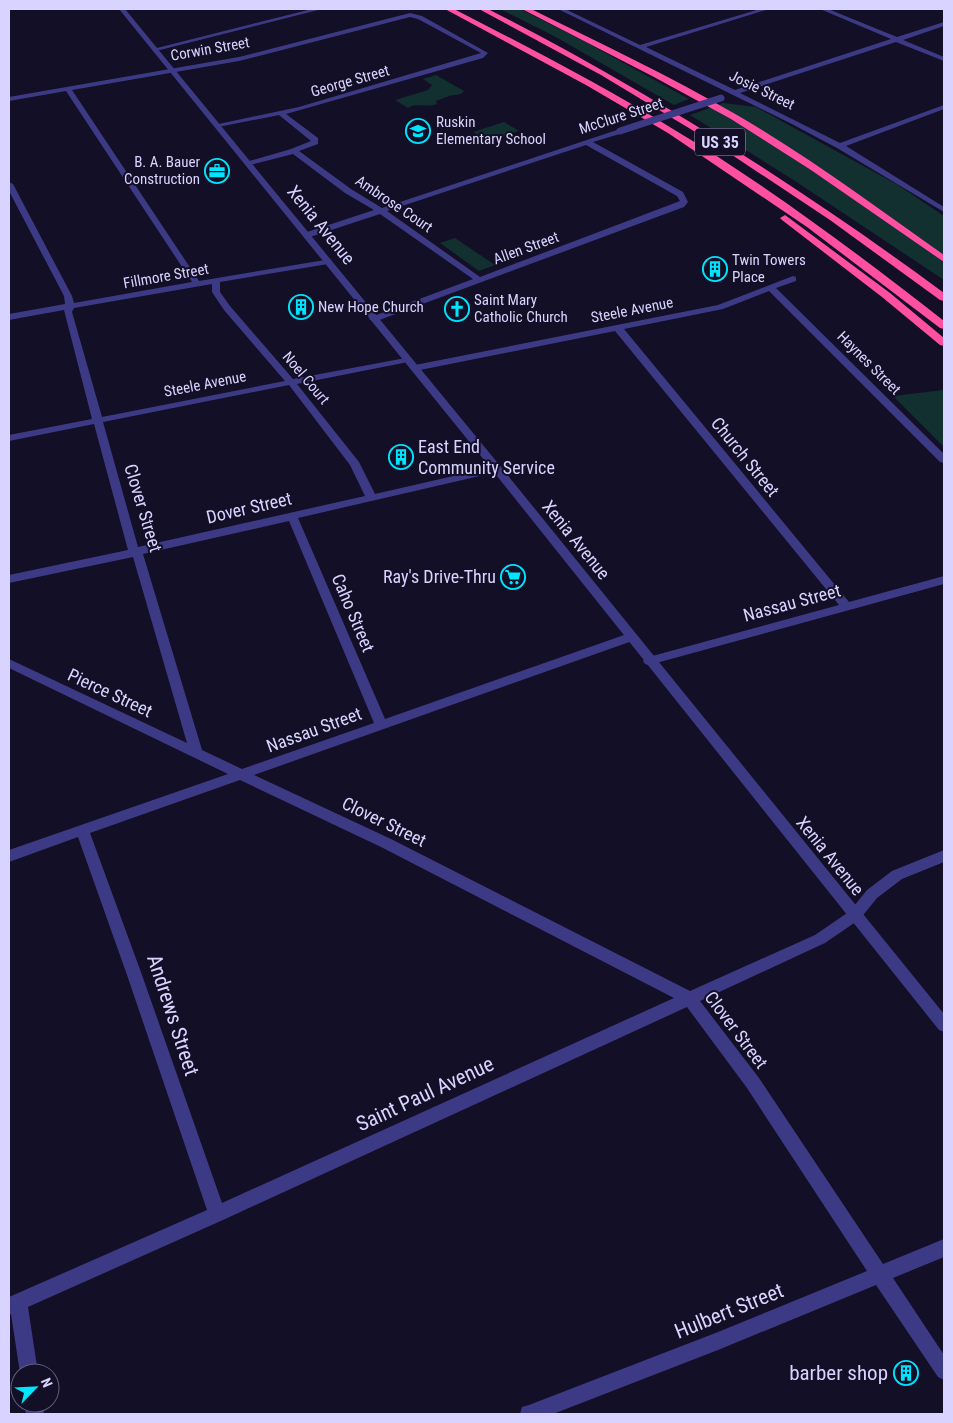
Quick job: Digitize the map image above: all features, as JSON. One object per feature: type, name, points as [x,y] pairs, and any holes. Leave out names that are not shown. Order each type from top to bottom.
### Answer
[{"type":"highway","name":"US 35","points":[[450,9],[593,85],[670,131],[798,215],[944,326]]},
{"type":"highway","name":"US 35","points":[[483,9],[652,100],[737,152],[944,296]]},
{"type":"highway","points":[[526,9],[653,72],[734,117],[828,177],[944,259]]},
{"type":"highway","points":[[670,131],[886,294],[944,343]]},
{"type":"street","name":"Xenia Avenue","points":[[122,9],[497,469],[944,1025]]},
{"type":"street","points":[[156,49],[319,9]]},
{"type":"street","name":"Josie Street","points":[[560,9],[736,93],[840,146],[944,210]]},
{"type":"street","points":[[640,47],[766,9]]},
{"type":"street","points":[[823,9],[944,59]]},
{"type":"street","name":"George Street","points":[[218,125],[280,113],[435,71],[481,57],[485,53],[428,20],[414,15]]},
{"type":"street","name":"Corwin Street","points":[[9,99],[256,55],[414,15]]},
{"type":"street","name":"McClure Street","points":[[307,235],[944,24]]},
{"type":"street","points":[[68,89],[198,284]]},
{"type":"street","points":[[840,146],[944,108]]},
{"type":"street","points":[[249,164],[313,144],[315,139],[280,113]]},
{"type":"street","name":"Allen Street","points":[[374,319],[681,205],[684,199],[680,194],[587,142]]},
{"type":"street","name":"Ambrose Court","points":[[294,151],[348,191],[380,210],[480,280]]},
{"type":"street","name":"Clover Street","points":[[9,184],[12,197],[68,296],[70,307],[68,312],[97,421],[196,754],[429,865],[690,999],[752,1083],[944,1371]]},
{"type":"street","name":"Fillmore Street","points":[[9,317],[328,261]]},
{"type":"street","name":"Steele Avenue","points":[[9,438],[291,382],[411,364],[618,328],[720,307],[792,279]]},
{"type":"street","name":"Noel Court","points":[[216,281],[216,292],[227,308],[291,382],[356,464],[371,498]]},
{"type":"street","name":"Haynes Street","points":[[771,288],[944,460]]},
{"type":"street","name":"Church Street","points":[[618,328],[846,606]]},
{"type":"street","name":"Dover Street","points":[[9,579],[137,552],[497,469]]},
{"type":"street","name":"Caho Street","points":[[292,516],[381,725]]},
{"type":"street","name":"Nassau Street","points":[[650,661],[944,580]]},
{"type":"street","name":"Nassau Street","points":[[9,856],[631,637]]},
{"type":"street","name":"Pierce Street","points":[[9,663],[196,754]]},
{"type":"street","name":"Andrews Street","points":[[83,831],[126,946],[163,1060],[218,1214]]},
{"type":"street","name":"Saint Paul Avenue","points":[[13,1304],[218,1214],[820,939],[855,915],[872,894],[897,875],[944,856]]},
{"type":"street","name":"Hulbert Street","points":[[529,1414],[718,1341],[944,1248]]},
{"type":"street","points":[[13,1304],[27,1363]]},
{"type":"green space","points":[[500,9],[520,9],[582,40],[689,99],[674,105],[554,36]]},
{"type":"green space","points":[[436,75],[464,91],[461,94],[436,101],[437,104],[433,105],[414,105],[408,108],[395,100],[428,90],[432,85],[423,79]]},
{"type":"green space","points":[[723,103],[756,107],[898,185],[944,216],[944,280],[795,181],[690,115]]},
{"type":"green space","points":[[504,122],[519,131],[488,141],[473,132]]},
{"type":"green space","points":[[455,238],[495,265],[479,271],[440,243]]},
{"type":"green space","points":[[944,390],[944,447],[893,396]]},
{"type":"place","name":"Ruskin Elementary School","points":[[418,131]]},
{"type":"place","name":"B. A. Bauer Construction","points":[[217,171]]},
{"type":"place","name":"Twin Towers Place","points":[[715,269]]},
{"type":"place","name":"New Hope Church","points":[[301,307]]},
{"type":"place","name":"Saint Mary Catholic Church","points":[[457,309]]},
{"type":"place","name":"East End Community Service","points":[[401,457]]},
{"type":"place","name":"Ray's Drive-Thru","points":[[513,577]]},
{"type":"place","name":"barber shop","points":[[906,1373]]}]
